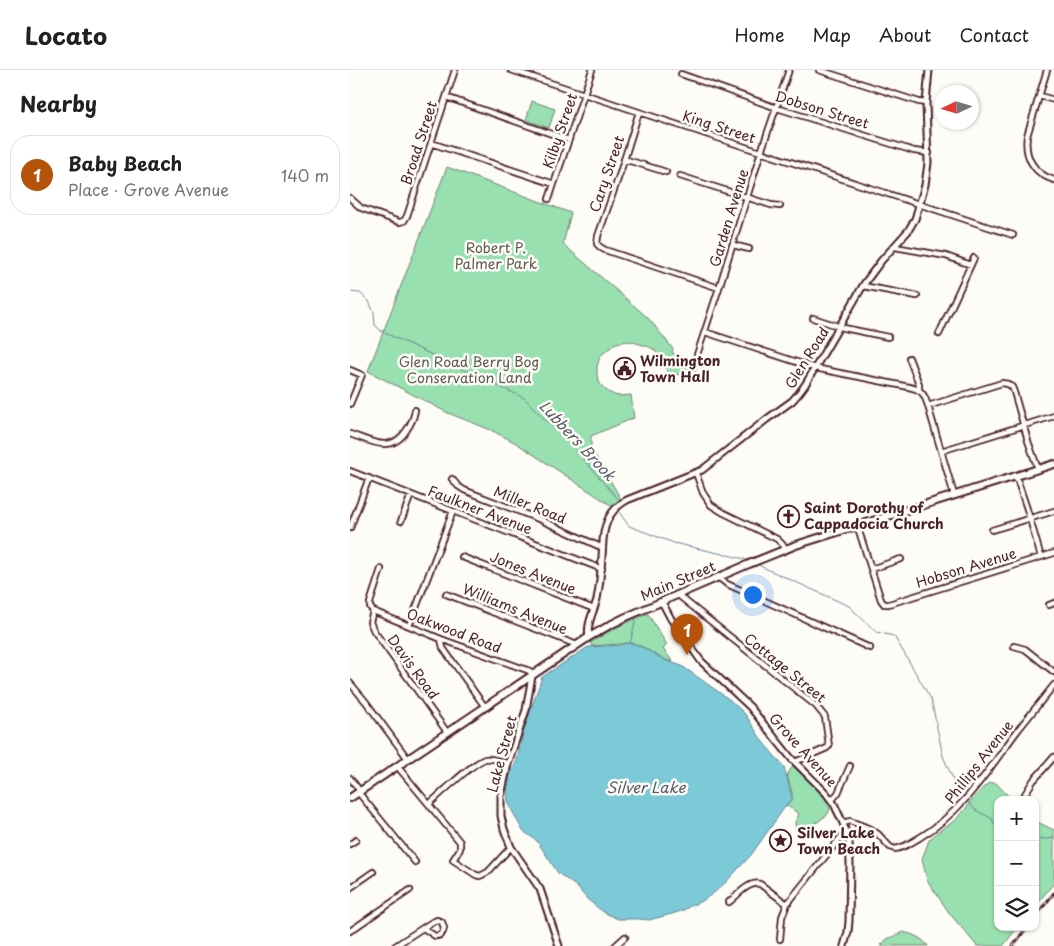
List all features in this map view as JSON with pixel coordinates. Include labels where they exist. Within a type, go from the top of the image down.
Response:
[{"type":"main road","name":"Main Street","points":[[350,798],[589,637],[618,621],[786,548],[1054,464]]},
{"type":"street","name":"Broad Street","points":[[350,198],[361,208],[403,222],[406,218],[455,70]]},
{"type":"street","name":"King Street","points":[[511,70],[1013,235]]},
{"type":"street","name":"Kilby Street","points":[[549,199],[592,70]]},
{"type":"street","name":"Garden Avenue","points":[[691,373],[789,70]]},
{"type":"street","points":[[819,70],[926,103]]},
{"type":"street","name":"Glen Road","points":[[589,637],[589,626],[598,594],[602,569],[604,534],[606,524],[612,512],[618,505],[628,500],[654,488],[696,473],[709,465],[792,401],[815,368],[876,266],[911,228],[920,204],[927,175],[929,154],[926,103],[929,70]]},
{"type":"street","points":[[1048,70],[1027,136],[1027,151],[1036,170],[1043,176],[1054,180]]},
{"type":"street","name":"Dobson Street","points":[[681,74],[777,108],[929,154]]},
{"type":"street","points":[[1040,96],[1054,100]]},
{"type":"street","points":[[446,97],[569,140]]},
{"type":"street","name":"Cary Street","points":[[639,112],[597,244],[605,250],[719,288]]},
{"type":"street","points":[[431,143],[554,184]]},
{"type":"street","points":[[624,159],[666,172]]},
{"type":"street","points":[[680,176],[780,206]]},
{"type":"street","points":[[733,245],[749,250]]},
{"type":"street","points":[[895,247],[946,256],[971,265]]},
{"type":"street","points":[[938,334],[974,258]]},
{"type":"street","points":[[863,286],[917,296]]},
{"type":"street","points":[[813,318],[888,337]]},
{"type":"street","points":[[705,332],[815,368],[920,390]]},
{"type":"street","points":[[909,358],[920,390],[928,406],[954,495]]},
{"type":"street","points":[[350,370],[362,375],[350,404]]},
{"type":"street","points":[[928,406],[1002,384],[1008,384],[1014,392],[1038,469]]},
{"type":"street","points":[[350,434],[377,443],[392,444],[405,433],[414,417],[415,410]]},
{"type":"street","points":[[941,451],[1054,416]]},
{"type":"street","name":"Faulkner Avenue","points":[[350,471],[602,569]]},
{"type":"street","points":[[696,473],[703,493],[711,505],[777,540],[786,548]]},
{"type":"street","points":[[1016,476],[1041,557]]},
{"type":"street","points":[[350,528],[369,478]]},
{"type":"street","name":"Miller Road","points":[[452,479],[464,490],[535,518],[603,548]]},
{"type":"street","points":[[401,521],[411,495]]},
{"type":"street","points":[[409,626],[453,511]]},
{"type":"street","points":[[992,530],[1054,511]]},
{"type":"street","points":[[857,525],[871,569],[901,559]]},
{"type":"street","name":"Hobson Avenue","points":[[871,569],[881,600],[884,604],[889,604],[1054,553]]},
{"type":"street","name":"Jones Avenue","points":[[462,557],[594,609]]},
{"type":"street","points":[[373,611],[370,605],[381,569]]},
{"type":"street","points":[[718,577],[726,584],[870,648]]},
{"type":"street","name":"Williams Avenue","points":[[446,594],[577,646]]},
{"type":"street","name":"Cottage Street","points":[[678,595],[816,706],[823,714],[829,746],[795,762]]},
{"type":"street","name":"Grove Avenue","points":[[662,602],[671,618],[709,670],[726,683],[750,707],[795,762],[832,800],[843,823],[850,854],[848,932],[844,946]]},
{"type":"street","name":"Oakwood Road","points":[[373,611],[530,671],[532,676]]},
{"type":"street","name":"Davis Road","points":[[373,611],[370,622],[374,631],[447,732]]},
{"type":"street","points":[[440,638],[443,648],[485,707]]},
{"type":"street","points":[[1014,646],[1025,649],[1054,672]]},
{"type":"street","name":"Lake Street","points":[[532,676],[526,710],[508,764],[501,796],[501,809],[504,829],[511,847],[540,889],[559,946]]},
{"type":"street","points":[[350,683],[408,759]]},
{"type":"street","name":"Phillips Avenue","points":[[843,823],[850,822],[868,828],[878,834],[893,849],[913,842],[950,817],[965,801],[1054,685]]},
{"type":"street","points":[[1025,794],[1054,758]]},
{"type":"street","points":[[429,804],[483,760],[489,759],[508,764]]},
{"type":"street","points":[[397,766],[460,842],[460,848],[453,860],[476,876],[480,876],[488,872],[511,847]]},
{"type":"street","points":[[832,800],[838,793],[850,766]]},
{"type":"street","points":[[350,778],[415,862]]},
{"type":"street","points":[[780,938],[782,917],[787,904],[846,833]]},
{"type":"street","points":[[350,844],[356,840]]},
{"type":"street","points":[[350,888],[372,872]]},
{"type":"street","points":[[729,902],[750,884],[757,883],[787,904]]},
{"type":"street","points":[[350,932],[410,890]]},
{"type":"street","points":[[395,946],[432,922],[437,920],[442,922],[444,928],[441,935],[435,936],[423,928]]},
{"type":"street","points":[[615,946],[625,937]]},
{"type":"green space","points":[[532,101],[555,109],[549,128],[526,120]]},
{"type":"green space","name":"Robert P. Palmer Park","points":[[447,167],[571,213],[563,244],[647,317],[673,349],[672,353],[691,360],[686,375],[668,374],[655,350],[629,341],[616,343],[600,356],[597,375],[600,384],[614,395],[631,395],[634,418],[591,436],[591,448],[621,499],[612,506],[516,443],[491,430],[448,413],[368,371]]},
{"type":"green space","points":[[648,614],[667,645],[663,649],[673,662],[633,643],[592,646],[590,643],[618,627]]},
{"type":"green space","points":[[793,766],[825,798],[830,810],[827,815],[809,828],[804,837],[796,831],[795,822],[799,814],[786,805],[792,800],[787,775]]},
{"type":"green space","points":[[996,783],[1008,796],[994,796],[994,931],[1015,931],[1003,946],[977,946],[950,914],[927,880],[922,859],[929,840],[956,820],[986,785]]},
{"type":"green space","points":[[1039,823],[1054,830],[1054,883],[1039,901]]},
{"type":"green space","points":[[903,932],[917,937],[928,946],[880,946],[887,939]]},
{"type":"water","name":"Silver Lake","points":[[626,643],[636,644],[667,661],[682,666],[730,700],[745,714],[763,742],[784,767],[792,797],[792,800],[787,804],[751,855],[715,892],[684,910],[649,920],[618,919],[605,913],[587,899],[577,887],[558,873],[537,841],[523,831],[510,807],[507,793],[510,775],[517,760],[524,730],[542,677],[588,647]]},
{"type":"waterway","name":"Lubbers Brook","points":[[350,292],[360,293],[369,301],[374,313],[375,325],[381,331],[524,398],[579,454],[618,499]]},
{"type":"waterway","name":"Lubbers Brook","points":[[619,509],[629,526],[674,543],[745,559]]},
{"type":"waterway","name":"Lubbers Brook","points":[[760,566],[849,606],[876,632],[894,636],[931,699],[943,756],[958,791],[964,797]]},
{"type":"waterway","points":[[630,643],[636,619]]},
{"type":"waterway","name":"Lubbers Brook","points":[[968,802],[975,810],[991,818],[994,823]]},
{"type":"waterway","name":"Lubbers Brook","points":[[1039,838],[1054,838]]},
{"type":"railway","points":[[1039,912],[1054,893]]},
{"type":"railway","points":[[1013,946],[1024,931]]},
{"type":"place","name":"Wilmington Town Hall","points":[[624,369]]},
{"type":"place","name":"Saint Dorothy of Cappadocia Church","points":[[788,516]]},
{"type":"place","name":"Baby Beach","points":[[687,655]]},
{"type":"place","name":"Silver Lake Town Beach","points":[[781,841]]},
{"type":"park label","name":"Glen Road Berry Bog Conservation Land","points":[[469,370]]}]
